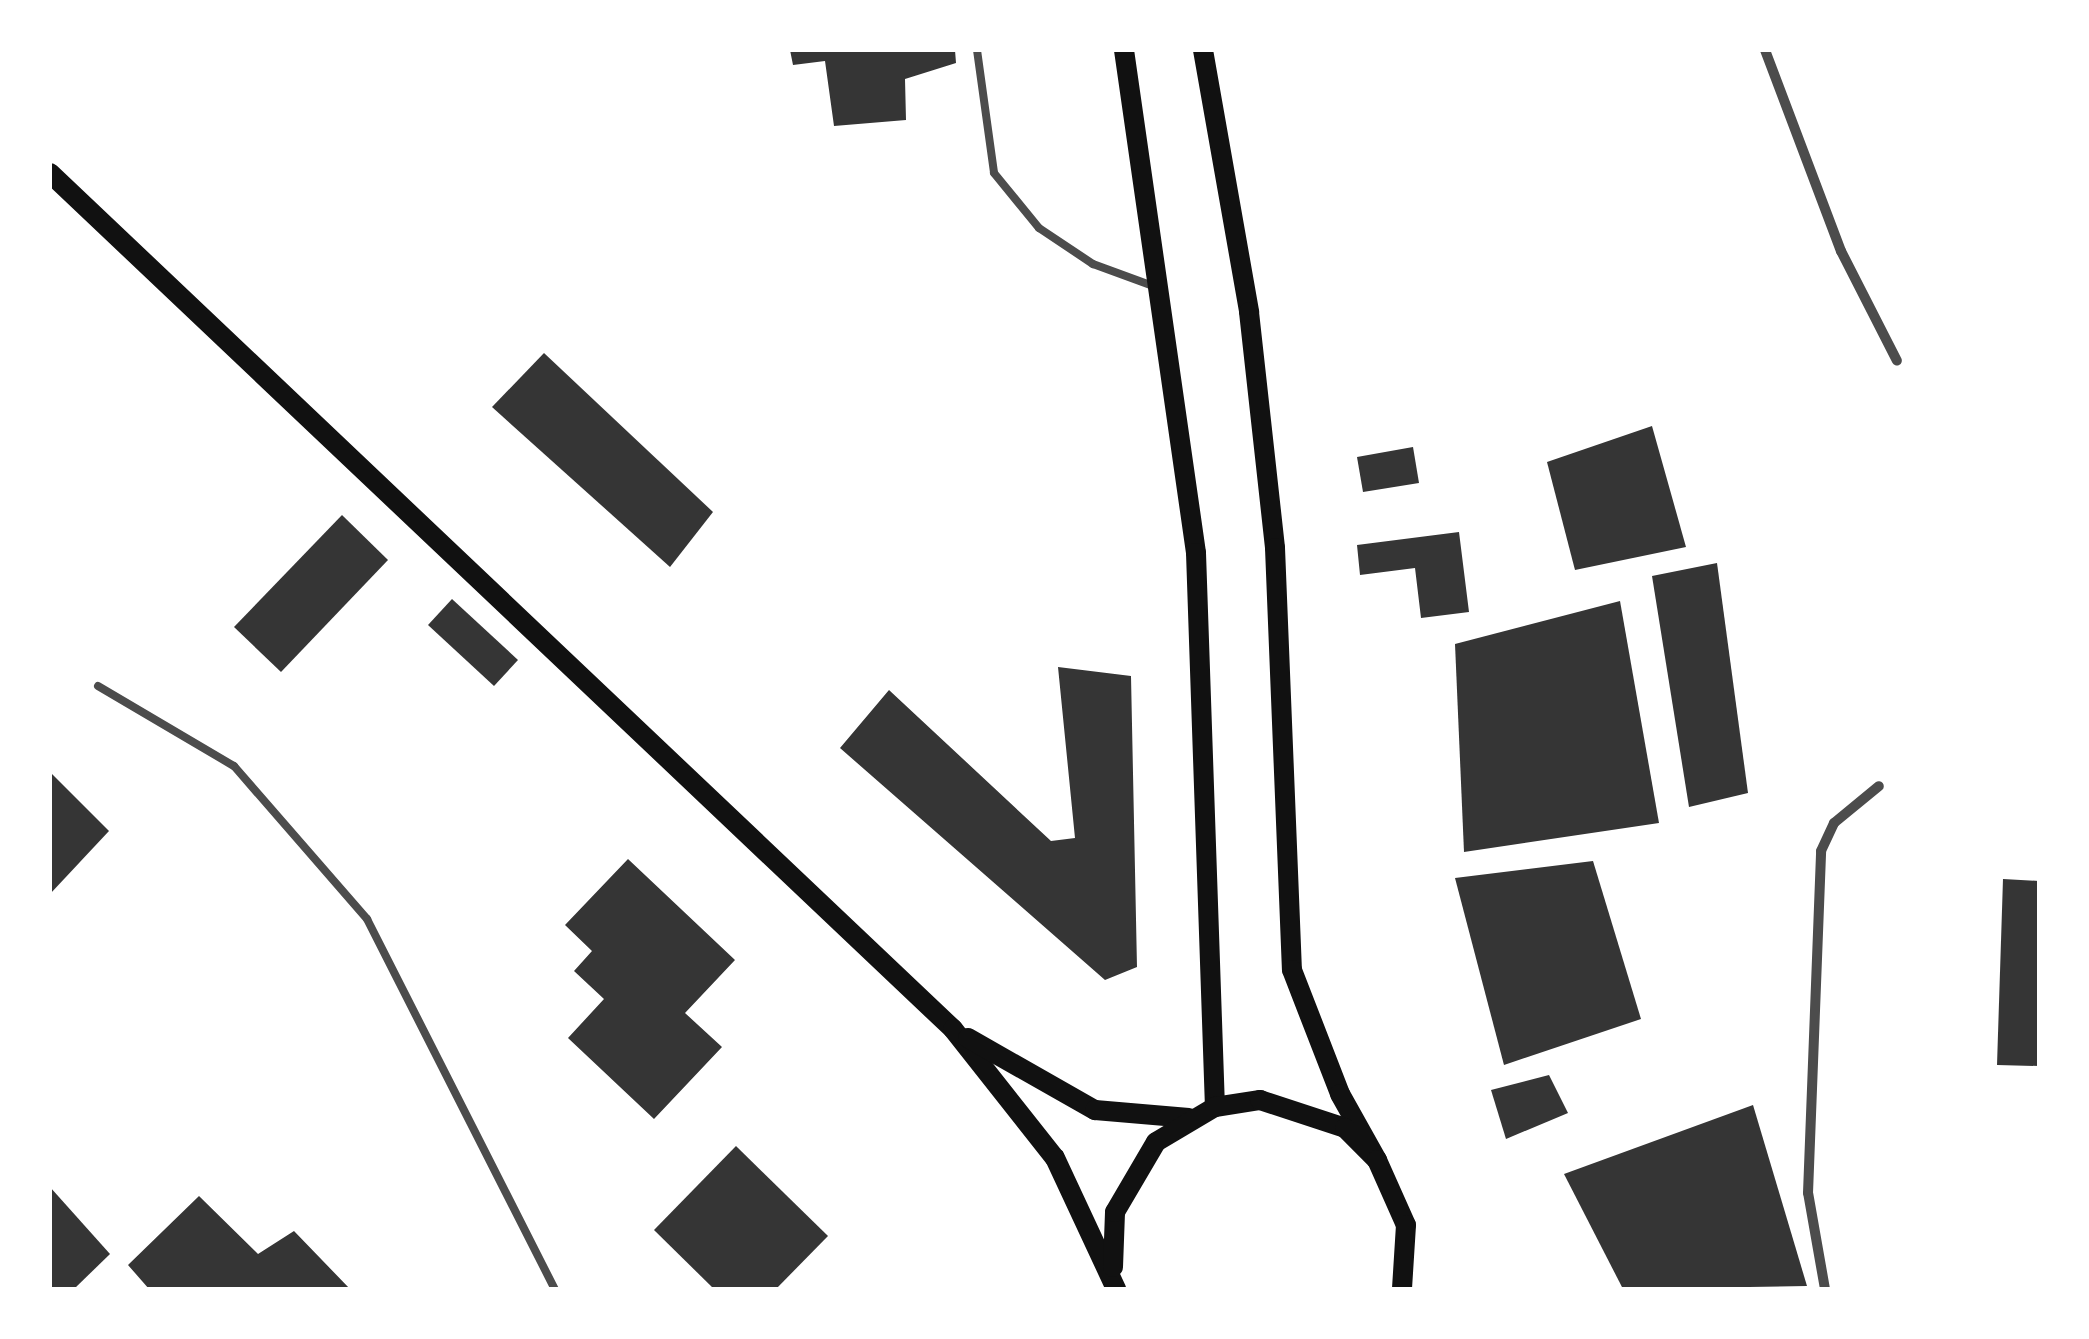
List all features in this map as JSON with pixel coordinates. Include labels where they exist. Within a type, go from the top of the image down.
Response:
[{"type":"main road","points":[[1124,50],[1162,290],[1196,553],[1215,1107]]},
{"type":"main road","points":[[1202,50],[1249,312],[1274,548],[1292,970],[1340,1094],[1378,1160],[1406,1225],[1402,1289]]},
{"type":"main road","points":[[50,174],[953,1029],[1055,1158],[1116,1289]]},
{"type":"main road","points":[[953,1029],[1095,1110],[1189,1118]]},
{"type":"main road","points":[[1116,1289],[1115,1212],[1130,1174],[1189,1118],[1215,1107],[1304,1108],[1345,1128],[1378,1160]]},
{"type":"street","points":[[1765,50],[1841,251],[1898,362]]},
{"type":"street","points":[[1825,1289],[1808,1193],[1821,852],[1834,823],[1879,786]]},
{"type":"lane","points":[[977,50],[994,174],[1039,228],[1093,264],[1162,290]]},
{"type":"lane","points":[[98,686],[234,766],[367,919],[556,1289]]},
{"type":"building","points":[[790,50],[955,50],[956,63],[905,79],[906,120],[834,126],[825,61],[793,65]]},
{"type":"building","points":[[544,353],[713,512],[670,567],[492,407]]},
{"type":"building","points":[[1652,426],[1686,547],[1575,570],[1547,462]]},
{"type":"building","points":[[1413,447],[1419,483],[1363,492],[1357,457]]},
{"type":"building","points":[[342,515],[388,560],[281,672],[234,627]]},
{"type":"building","points":[[1459,532],[1469,612],[1421,618],[1415,568],[1360,575],[1357,545]]},
{"type":"building","points":[[1717,563],[1748,793],[1689,807],[1652,576]]},
{"type":"building","points":[[452,599],[518,660],[494,686],[428,625]]},
{"type":"building","points":[[1620,601],[1659,823],[1464,852],[1455,644]]},
{"type":"building","points":[[1058,667],[1131,676],[1137,967],[1105,980],[840,748],[889,690],[1051,841],[1075,838]]},
{"type":"building","points":[[50,772],[109,831],[50,894]]},
{"type":"building","points":[[628,859],[735,960],[685,1013],[722,1047],[654,1119],[568,1038],[604,999],[574,971],[592,951],[565,925]]},
{"type":"building","points":[[1593,861],[1641,1019],[1504,1065],[1455,878]]},
{"type":"building","points":[[2003,879],[2039,881],[2039,1066],[1997,1065]]},
{"type":"building","points":[[1549,1075],[1568,1113],[1506,1139],[1491,1090]]},
{"type":"building","points":[[1753,1105],[1807,1286],[1623,1289],[1564,1174]]},
{"type":"building","points":[[736,1146],[828,1236],[776,1289],[714,1289],[654,1230]]},
{"type":"building","points":[[50,1187],[110,1254],[74,1289],[50,1289]]},
{"type":"building","points":[[199,1196],[258,1254],[294,1231],[350,1289],[149,1289],[128,1265]]}]
